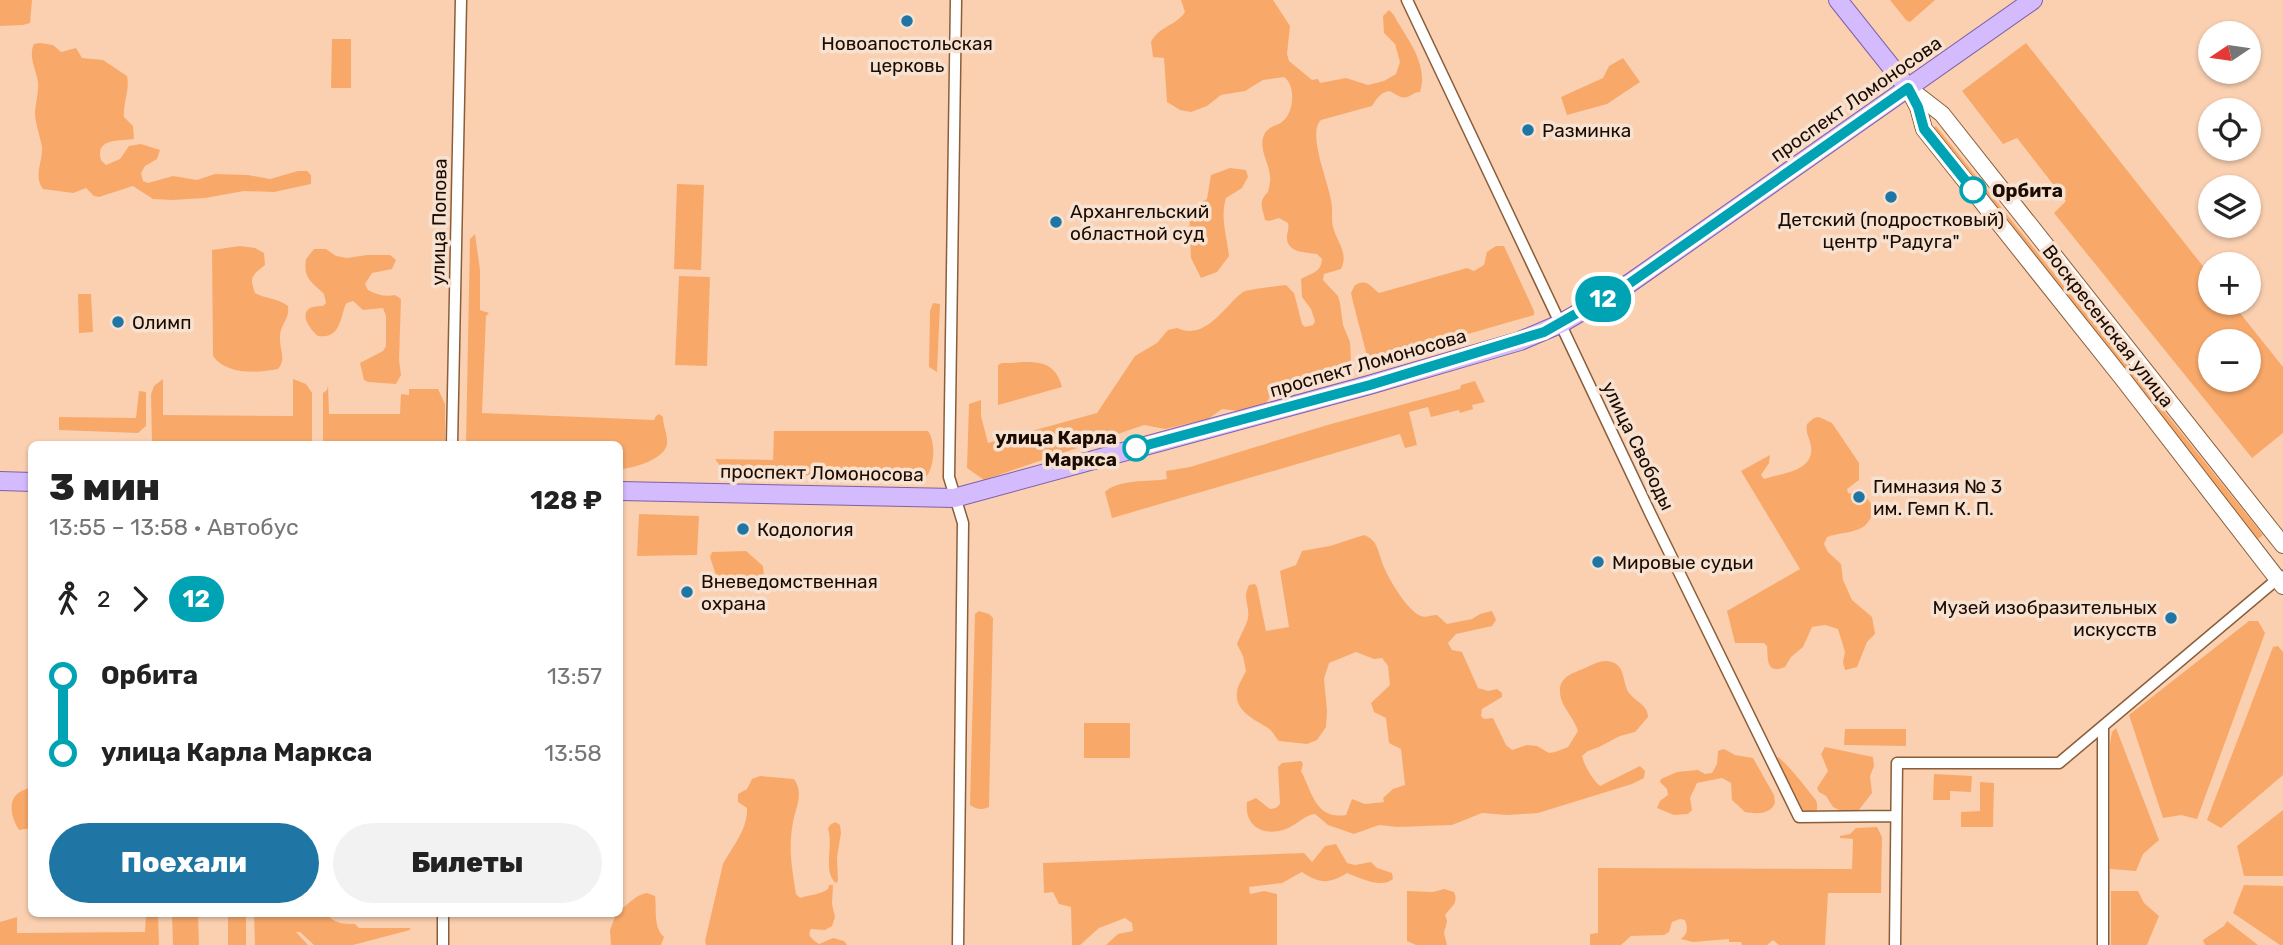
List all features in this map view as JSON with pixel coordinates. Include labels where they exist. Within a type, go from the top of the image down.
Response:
[{"type":"main road","name":"Воскресенская улица","points":[[1838,0],[1908,88],[1918,107],[1924,129],[2282,579]]},
{"type":"main road","name":"проспект Ломоносова","points":[[623,491],[954,498],[1520,341],[1560,324],[1630,283],[2033,0]]},
{"type":"main road","name":"Воскресенская улица","points":[[1908,88],[1942,114],[2283,545]]},
{"type":"main road","points":[[0,481],[28,482]]},
{"type":"street","name":"улица Попова","points":[[452,441],[461,0]]},
{"type":"street","points":[[956,0],[949,478],[963,523],[958,945]]},
{"type":"street","name":"улица Свободы","points":[[1407,0],[1560,324],[1799,817],[1896,816]]},
{"type":"street","points":[[1895,945],[1897,763],[2059,763],[2282,579]]},
{"type":"street","points":[[2102,945],[2104,726]]},
{"type":"street","points":[[443,917],[443,945]]},
{"type":"shaded area","points":[[0,0],[32,0],[30,23],[0,26]]},
{"type":"shaded area","points":[[1181,0],[1273,0],[1290,26],[1287,54],[1289,61],[1312,80],[1318,79],[1320,83],[1346,78],[1368,85],[1384,81],[1396,74],[1400,62],[1395,44],[1384,33],[1383,16],[1389,10],[1417,56],[1422,74],[1420,92],[1400,97],[1389,91],[1379,96],[1372,106],[1321,120],[1317,126],[1317,146],[1331,200],[1333,227],[1344,258],[1341,269],[1324,274],[1323,280],[1338,296],[1343,325],[1350,342],[1351,360],[1336,371],[1300,381],[1285,393],[1272,394],[1264,406],[1239,411],[1222,409],[1208,419],[1165,429],[1144,425],[984,480],[967,468],[969,404],[981,400],[981,416],[988,443],[1097,413],[1135,356],[1157,343],[1168,330],[1197,330],[1205,326],[1246,291],[1286,285],[1294,293],[1302,324],[1305,327],[1313,325],[1315,321],[1311,309],[1302,297],[1301,279],[1318,270],[1322,259],[1317,254],[1292,248],[1287,241],[1288,223],[1279,218],[1265,220],[1262,204],[1270,180],[1263,138],[1271,127],[1287,117],[1292,99],[1288,81],[1284,77],[1263,80],[1245,91],[1221,95],[1207,106],[1191,112],[1180,110],[1167,102],[1164,58],[1153,57],[1151,42],[1158,33],[1185,12]]},
{"type":"shaded area","points":[[1890,0],[1935,0],[1910,22]]},
{"type":"shaded area","points":[[332,39],[351,39],[351,88],[331,88]]},
{"type":"shaded area","points":[[2026,43],[2198,260],[2198,315],[2242,315],[2253,329],[2198,329],[2198,391],[2054,213],[2066,201],[2017,138],[2003,144],[1962,91]]},
{"type":"shaded area","points":[[34,44],[53,45],[61,52],[76,48],[82,58],[103,60],[127,76],[124,117],[133,126],[134,139],[112,141],[103,146],[100,155],[106,165],[120,159],[129,146],[141,144],[160,150],[157,159],[145,166],[141,173],[143,181],[148,183],[173,176],[197,180],[215,174],[270,179],[307,171],[311,175],[311,184],[274,192],[244,191],[205,198],[172,200],[153,199],[133,186],[99,197],[86,188],[73,193],[43,189],[39,179],[42,147],[35,115],[38,82],[32,53]]},
{"type":"shaded area","points":[[1623,58],[1640,82],[1607,104],[1567,115],[1561,97],[1603,78],[1609,66]]},
{"type":"shaded area","points":[[1936,126],[2263,535],[2258,539],[1932,129]]},
{"type":"shaded area","points":[[1230,168],[1246,170],[1248,177],[1242,188],[1226,198],[1224,205],[1229,256],[1217,272],[1201,278],[1191,258],[1189,211],[1207,199],[1211,175]]},
{"type":"shaded area","points":[[677,184],[704,185],[701,270],[674,269]]},
{"type":"shaded area","points":[[475,234],[480,270],[480,310],[489,313],[486,316],[482,413],[654,420],[659,414],[663,417],[667,440],[665,449],[660,454],[640,465],[623,468],[623,441],[466,441],[470,239]]},
{"type":"shaded area","points":[[240,246],[255,248],[264,253],[265,265],[252,280],[255,293],[288,306],[288,315],[280,333],[282,358],[278,369],[252,372],[234,370],[213,356],[212,250]]},
{"type":"shaded area","points":[[1496,246],[1504,246],[1534,315],[1371,362],[1367,356],[1352,298],[1355,285],[1366,283],[1379,293],[1467,268],[1474,271],[1484,265],[1487,252]]},
{"type":"shaded area","points":[[314,249],[326,249],[336,256],[347,258],[390,255],[396,260],[392,269],[372,273],[365,284],[368,290],[375,293],[395,295],[401,299],[401,375],[396,384],[364,380],[360,363],[383,351],[386,346],[386,316],[383,308],[363,310],[353,301],[347,303],[338,328],[330,335],[318,336],[309,326],[306,312],[326,303],[324,294],[309,280],[306,271],[306,259]]},
{"type":"shaded area","points":[[679,276],[710,277],[707,366],[675,365]]},
{"type":"shaded area","points":[[78,294],[91,294],[93,332],[79,333]]},
{"type":"shaded area","points":[[933,303],[940,304],[937,372],[929,367],[930,311]]},
{"type":"shaded area","points":[[2261,339],[2283,367],[2283,433],[2252,458],[2199,392],[2261,392]]},
{"type":"shaded area","points":[[1030,362],[1046,365],[1053,370],[1062,387],[998,405],[998,365]]},
{"type":"shaded area","points":[[163,379],[163,415],[293,416],[293,379],[306,384],[312,393],[312,441],[152,441],[151,394],[154,386]]},
{"type":"shaded area","points":[[1475,381],[1485,402],[1472,405],[1473,409],[1431,417],[1428,407],[1409,412],[1417,445],[1405,448],[1400,434],[1112,518],[1105,492],[1118,485],[1167,479],[1166,471],[1190,467],[1331,424],[1460,389],[1461,385]]},
{"type":"shaded area","points":[[328,385],[329,414],[400,414],[401,394],[409,395],[409,389],[438,389],[445,404],[445,441],[323,441],[323,393]]},
{"type":"shaded area","points":[[139,391],[146,392],[146,426],[138,433],[59,430],[59,417],[136,418]]},
{"type":"shaded area","points":[[1819,417],[1832,423],[1859,463],[1859,480],[1847,489],[1848,493],[1865,496],[1873,506],[1872,515],[1863,527],[1827,537],[1824,544],[1828,552],[1841,564],[1843,580],[1852,600],[1872,617],[1875,634],[1867,642],[1857,667],[1845,670],[1845,652],[1838,629],[1825,625],[1812,627],[1803,647],[1791,657],[1785,667],[1774,669],[1769,664],[1767,646],[1764,643],[1735,643],[1727,611],[1800,569],[1741,471],[1770,455],[1769,463],[1761,475],[1764,479],[1802,467],[1811,455],[1807,424]]},
{"type":"shaded area","points":[[774,431],[928,431],[933,448],[931,468],[925,478],[733,474],[721,467],[715,459],[773,460]]},
{"type":"shaded area","points":[[639,514],[699,516],[697,555],[637,556]]},
{"type":"shaded area","points":[[1364,535],[1374,543],[1392,583],[1415,613],[1423,617],[1437,615],[1447,624],[1472,619],[1492,611],[1496,620],[1492,626],[1456,634],[1448,643],[1452,650],[1462,652],[1478,688],[1488,691],[1497,689],[1502,693],[1502,697],[1482,709],[1481,716],[1484,719],[1493,718],[1506,745],[1512,750],[1527,745],[1537,746],[1549,753],[1568,747],[1578,731],[1561,697],[1562,682],[1572,674],[1596,663],[1608,661],[1616,664],[1621,670],[1629,693],[1644,707],[1648,717],[1635,732],[1620,736],[1582,756],[1589,773],[1600,786],[1640,766],[1645,771],[1644,778],[1538,813],[1482,813],[1452,825],[1379,825],[1354,834],[1328,825],[1315,814],[1278,831],[1263,831],[1252,824],[1247,802],[1256,798],[1270,809],[1280,804],[1278,767],[1282,763],[1301,761],[1301,771],[1316,802],[1327,813],[1336,815],[1346,815],[1352,799],[1365,804],[1384,802],[1383,798],[1393,789],[1405,785],[1401,749],[1389,743],[1386,718],[1374,712],[1371,703],[1390,685],[1388,666],[1382,658],[1374,659],[1356,652],[1329,663],[1324,679],[1326,727],[1317,740],[1307,744],[1279,741],[1270,729],[1242,710],[1237,699],[1238,686],[1246,671],[1237,644],[1248,618],[1246,594],[1249,585],[1255,584],[1257,587],[1266,631],[1289,627],[1280,571],[1296,565],[1302,551],[1330,546]]},
{"type":"shaded area","points":[[746,551],[763,566],[764,580],[753,588],[738,579],[726,585],[719,584],[710,557],[712,552]]},
{"type":"shaded area","points":[[979,611],[993,618],[989,807],[982,809],[970,805],[975,614]]},
{"type":"shaded area","points":[[2249,621],[2258,621],[2265,633],[2197,819],[2181,815],[2163,818],[2129,715]]},
{"type":"shaded area","points":[[2278,646],[2283,652],[2283,775],[2221,828],[2207,820],[2273,647]]},
{"type":"shaded area","points":[[1084,723],[1130,723],[1130,758],[1084,758]]},
{"type":"shaded area","points":[[2116,728],[2159,840],[2143,854],[2136,871],[2110,869],[2110,744],[2112,732]]},
{"type":"shaded area","points":[[1845,729],[1906,729],[1906,746],[1844,745]]},
{"type":"shaded area","points":[[1825,747],[1873,757],[1874,766],[1870,776],[1872,793],[1858,811],[1843,812],[1833,807],[1826,796],[1819,792],[1817,788],[1828,771],[1821,754]]},
{"type":"shaded area","points":[[1724,749],[1735,755],[1753,758],[1774,795],[1775,803],[1770,810],[1745,812],[1732,800],[1731,783],[1722,778],[1697,783],[1690,798],[1692,810],[1688,814],[1674,815],[1657,808],[1660,801],[1668,795],[1667,789],[1660,782],[1661,779],[1677,772],[1698,770],[1705,774],[1712,773],[1717,764],[1718,751]]},
{"type":"shaded area","points":[[1778,757],[1815,799],[1817,810],[1800,810],[1776,760]]},
{"type":"shaded area","points":[[1934,774],[1972,776],[1971,792],[1950,791],[1950,800],[1933,800]]},
{"type":"shaded area","points":[[760,776],[794,779],[797,784],[798,800],[791,850],[796,894],[800,898],[817,894],[833,885],[832,904],[835,917],[832,926],[825,930],[811,929],[809,934],[819,944],[833,938],[844,941],[847,945],[706,945],[723,864],[747,816],[747,808],[738,802],[738,794],[747,789],[752,779]]},
{"type":"shaded area","points":[[1980,782],[1994,783],[1993,827],[1961,827],[1961,812],[1980,811]]},
{"type":"shaded area","points":[[28,789],[28,828],[19,830],[13,816],[12,804],[17,794]]},
{"type":"shaded area","points":[[2283,810],[2283,876],[2244,876],[2237,846]]},
{"type":"shaded area","points":[[835,822],[840,825],[841,833],[836,883],[829,866],[828,829]]},
{"type":"shaded area","points":[[1877,827],[1882,837],[1881,893],[1828,893],[1825,945],[1779,945],[1773,940],[1767,945],[1742,945],[1741,942],[1729,942],[1729,939],[1693,942],[1681,939],[1687,928],[1685,920],[1680,919],[1672,922],[1669,932],[1664,935],[1631,936],[1621,945],[1590,945],[1590,934],[1598,933],[1598,868],[1852,869],[1853,839],[1840,836],[1850,834],[1856,828]]},
{"type":"shaded area","points":[[1336,844],[1347,863],[1355,865],[1371,862],[1377,868],[1392,873],[1393,879],[1377,883],[1347,873],[1324,881],[1302,872],[1282,883],[1249,887],[1250,894],[1264,891],[1277,894],[1277,945],[1106,945],[1118,934],[1133,931],[1132,923],[1125,918],[1099,928],[1080,945],[1072,945],[1071,907],[1059,904],[1053,892],[1044,893],[1043,863],[1304,853],[1312,862],[1325,846]]},
{"type":"shaded area","points":[[2244,885],[2283,886],[2283,945],[2233,913]]},
{"type":"shaded area","points":[[1444,889],[1454,892],[1456,899],[1445,915],[1447,921],[1444,933],[1447,945],[1416,945],[1407,941],[1407,891],[1433,892]]},
{"type":"shaded area","points":[[2111,891],[2138,891],[2144,903],[2159,916],[2147,945],[2111,945]]},
{"type":"shaded area","points":[[643,894],[655,896],[657,923],[664,937],[661,945],[611,945],[610,930],[615,917],[623,917],[623,908]]},
{"type":"shaded area","points":[[17,917],[17,933],[145,932],[146,917],[158,917],[159,945],[0,945],[0,922]]},
{"type":"shaded area","points":[[172,917],[198,917],[199,945],[173,945]]},
{"type":"shaded area","points":[[228,917],[246,917],[246,945],[228,945]]},
{"type":"shaded area","points":[[254,917],[330,917],[336,922],[355,924],[359,928],[410,928],[353,945],[314,945],[300,932],[296,932],[308,945],[255,945]]},
{"type":"shaded area","points":[[2227,921],[2258,945],[2205,945],[2203,940]]},
{"type":"bus line","name":"12","points":[[1136,448],[1370,385],[1544,332],[1630,283],[1908,88],[1918,107],[1924,129],[1973,190]]},
{"type":"place","name":"Новоапостольская церковь","points":[[907,21]]},
{"type":"place","name":"Разминка","points":[[1528,130]]},
{"type":"place","name":"Орбита","points":[[1973,190]]},
{"type":"place","name":"Детский (подростковый) центр \"Радуга\"","points":[[1891,197]]},
{"type":"place","name":"Архангельский областной суд","points":[[1056,222]]},
{"type":"place","name":"Олимп","points":[[118,322]]},
{"type":"place","name":"улица Карла Маркса","points":[[1136,448]]},
{"type":"place","name":"Гимназия № 3 им. Гемп К. П.","points":[[1859,497]]},
{"type":"place","name":"Кодология","points":[[743,529]]},
{"type":"place","name":"Мировые судьи","points":[[1598,562]]},
{"type":"place","name":"Вневедомственная охрана","points":[[687,592]]},
{"type":"place","name":"Музей изобразительных искусств","points":[[2171,618]]}]
